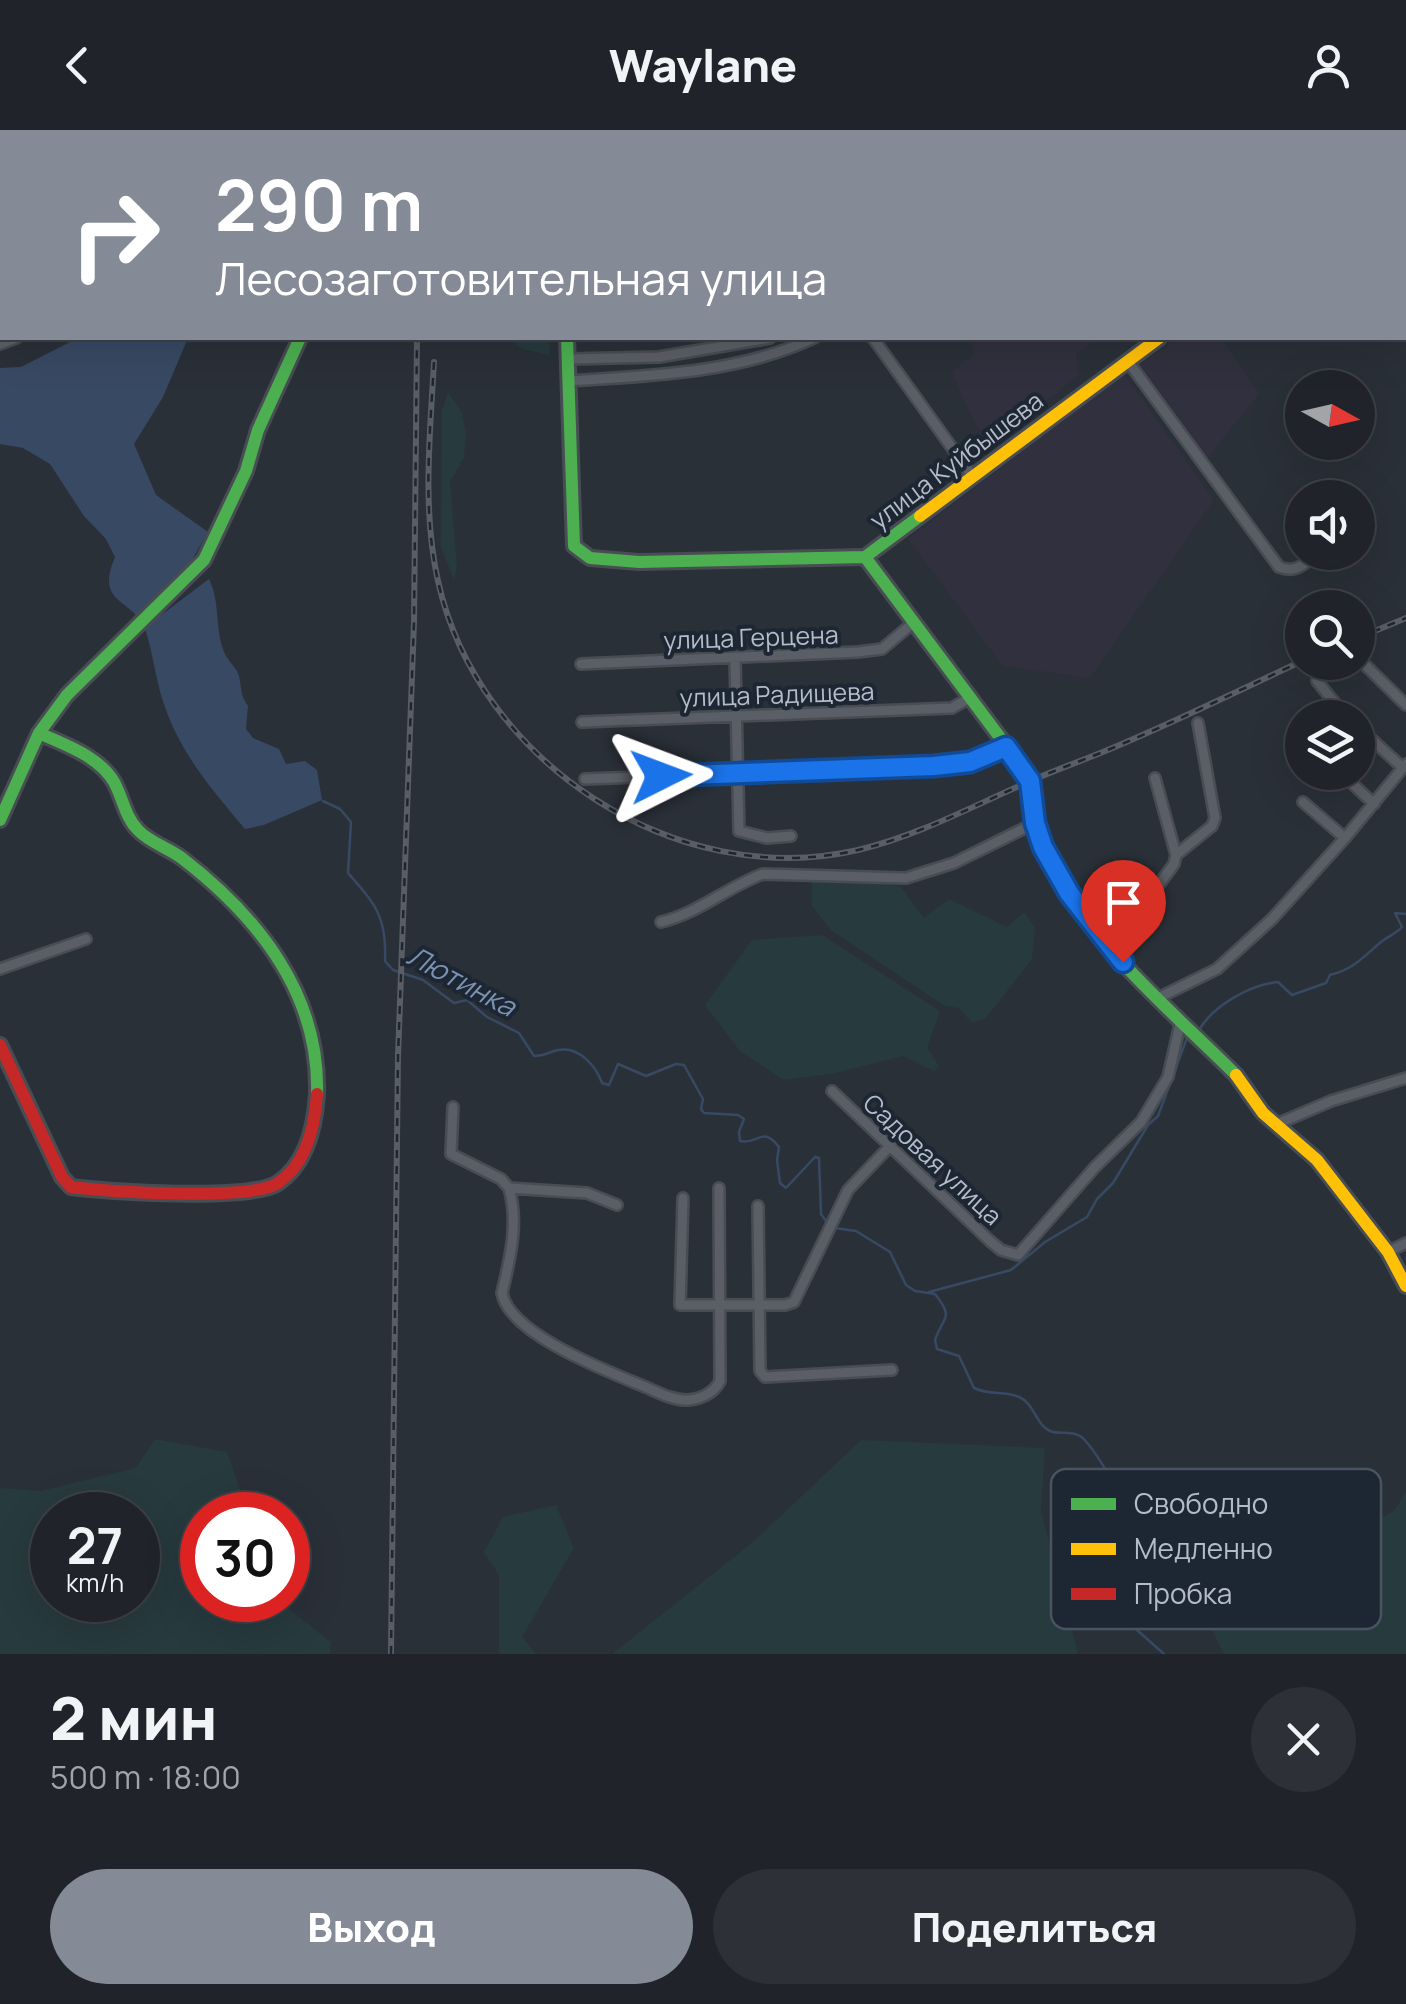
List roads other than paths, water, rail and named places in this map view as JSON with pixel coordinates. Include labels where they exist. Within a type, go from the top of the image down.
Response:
[{"type":"street","points":[[0,820],[39,733],[67,695],[204,560],[246,472],[258,430],[299,340]]},
{"type":"street","points":[[567,340],[568,381],[660,376],[728,364],[809,340]]},
{"type":"street","points":[[568,360],[659,356],[758,340]]},
{"type":"street","points":[[874,340],[973,476]]},
{"type":"street","name":"улица Куйбышева","points":[[568,381],[574,546],[581,553],[590,558],[638,562],[865,556],[1156,340]]},
{"type":"street","points":[[1127,360],[1279,567],[1285,569]]},
{"type":"street","points":[[865,556],[1030,781],[1035,823],[1043,847],[1069,893],[1107,946],[1242,1081],[1263,1112],[1317,1160],[1388,1252],[1406,1286]]},
{"type":"street","name":"улица Герцена","points":[[581,664],[734,659],[882,648],[914,623]]},
{"type":"street","points":[[734,659],[740,831],[767,838],[791,836]]},
{"type":"street","points":[[1375,675],[1406,705]]},
{"type":"street","points":[[1317,681],[1332,700]]},
{"type":"street","name":"улица Радищева","points":[[582,722],[952,708],[972,697]]},
{"type":"street","points":[[1176,854],[1212,826],[1214,818],[1198,723]]},
{"type":"street","points":[[0,1045],[62,1177],[71,1187],[272,1188],[287,1176],[310,1139],[318,1073],[311,1032],[304,1003],[274,956],[216,886],[177,854],[137,829],[110,774],[39,733]]},
{"type":"street","points":[[1160,997],[1218,969],[1296,896],[1346,838],[1404,765],[1375,741]]},
{"type":"street","points":[[585,779],[934,766],[970,762],[1006,747]]},
{"type":"street","points":[[1107,946],[1118,939],[1174,864],[1176,854],[1155,778]]},
{"type":"street","points":[[1359,790],[1374,804]]},
{"type":"street","points":[[1304,802],[1346,838]]},
{"type":"street","points":[[661,922],[689,915],[762,874],[906,878],[954,863],[1035,823]]},
{"type":"street","points":[[0,969],[86,939]]},
{"type":"street","name":"Садовая улица","points":[[832,1091],[1002,1250],[1018,1255],[1140,1122],[1168,1076],[1181,1020]]},
{"type":"street","points":[[1277,1124],[1331,1101],[1406,1078]]},
{"type":"street","points":[[453,1107],[451,1154],[501,1179],[510,1188],[512,1254],[502,1299],[556,1347],[674,1398],[706,1396],[720,1381],[719,1188]]},
{"type":"street","points":[[683,1198],[680,1304],[759,1306],[794,1302],[848,1190],[891,1145]]},
{"type":"street","points":[[510,1188],[587,1193],[616,1205]]},
{"type":"street","points":[[758,1206],[760,1372],[765,1377],[892,1370]]},
{"type":"street","points":[[1388,1252],[1406,1243]]},
{"type":"water","points":[[74,340],[187,340],[163,397],[134,444],[156,495],[208,532],[189,565],[151,601],[160,616],[209,579],[223,649],[238,672],[248,706],[246,729],[253,738],[279,749],[286,764],[305,761],[317,770],[322,800],[245,829],[199,771],[180,741],[162,698],[146,632],[140,620],[112,593],[110,573],[115,557],[106,539],[84,516],[50,464],[23,448],[0,444],[0,368],[21,367]]},
{"type":"waterway","name":"Лютинка","points":[[323,801],[340,809],[351,822],[348,873],[378,913],[384,933],[385,961],[393,970],[423,980],[454,1003],[467,1000],[487,1017],[519,1033],[534,1056],[558,1050],[580,1054],[596,1070],[602,1083],[609,1085],[618,1064],[646,1076],[676,1064],[684,1065],[703,1099],[704,1113],[738,1115],[744,1119],[740,1141],[764,1136],[779,1147],[780,1183],[786,1188],[815,1157],[819,1158],[821,1214],[828,1224]]},
{"type":"waterway","points":[[1199,1030],[1223,1005],[1255,987],[1278,982],[1292,995],[1326,983],[1330,975],[1352,966],[1402,927],[1395,913],[1406,914]]},
{"type":"waterway","points":[[929,1292],[1011,1270],[1045,1242],[1087,1217],[1148,1125],[1158,1116],[1187,1038]]},
{"type":"waterway","name":"Лютинка","points":[[834,1228],[856,1231],[890,1252],[906,1285],[915,1291],[935,1294],[946,1313],[935,1340],[937,1349],[959,1356],[974,1388],[1019,1397],[1045,1428],[1080,1436],[1105,1469]]},
{"type":"waterway","name":"Лютинка","points":[[1136,1629],[1164,1654]]},
{"type":"railway","points":[[391,1654],[398,1056],[414,622],[417,340]]},
{"type":"railway","points":[[434,362],[428,472],[430,527],[438,581],[460,646],[495,705],[540,757],[595,799],[656,831],[721,851],[789,858],[858,850],[944,820],[1285,669]]},
{"type":"railway","points":[[1375,631],[1406,618]]}]
